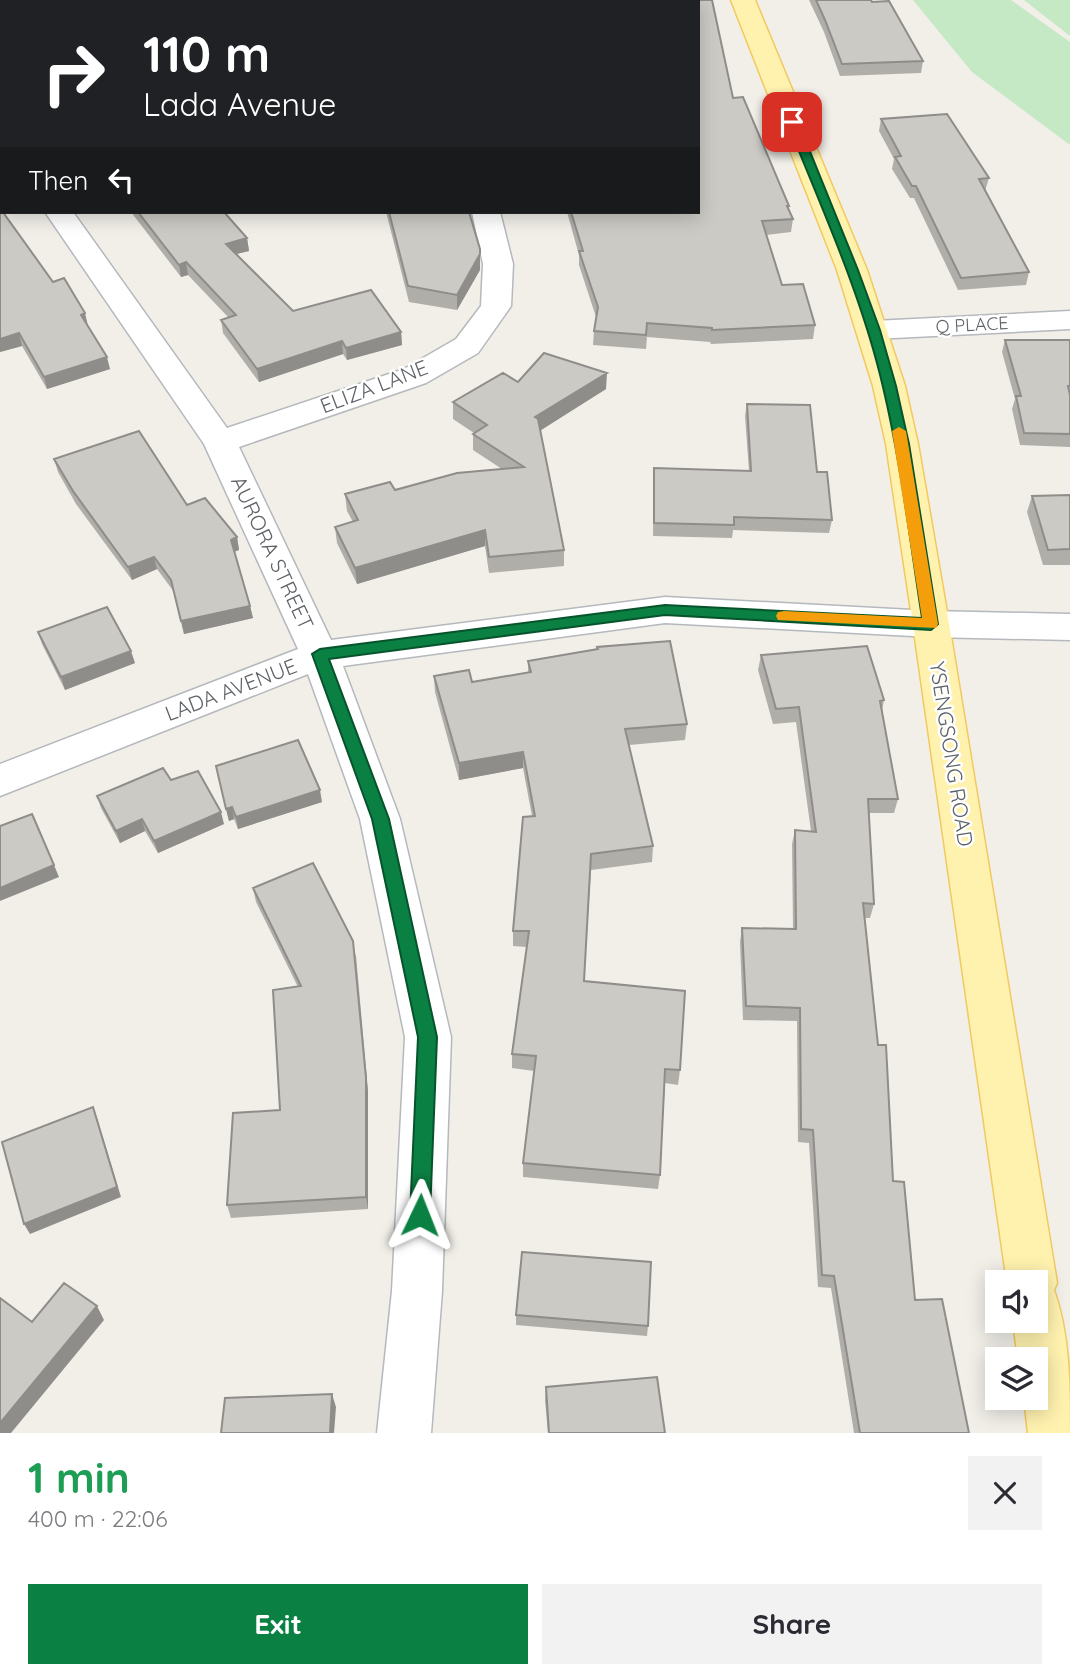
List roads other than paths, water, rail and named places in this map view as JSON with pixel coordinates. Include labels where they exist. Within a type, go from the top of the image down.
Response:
[{"type":"main road","name":"YSENGSONG ROAD","points":[[743,0],[874,330],[902,444],[1030,1270]]},
{"type":"main road","points":[[1040,1333],[1055,1433]]},
{"type":"street","name":"AURORA STREET","points":[[60,214],[220,442],[320,654],[380,819],[428,1037],[417,1291],[404,1433]]},
{"type":"street","name":"ELIZA LANE","points":[[220,442],[415,376],[467,345],[496,306],[498,264],[486,214]]},
{"type":"street","name":"Q PLACE","points":[[874,330],[1070,320]]},
{"type":"street","name":"LADA AVENUE","points":[[0,780],[320,654],[665,610],[931,624],[1070,626]]}]
